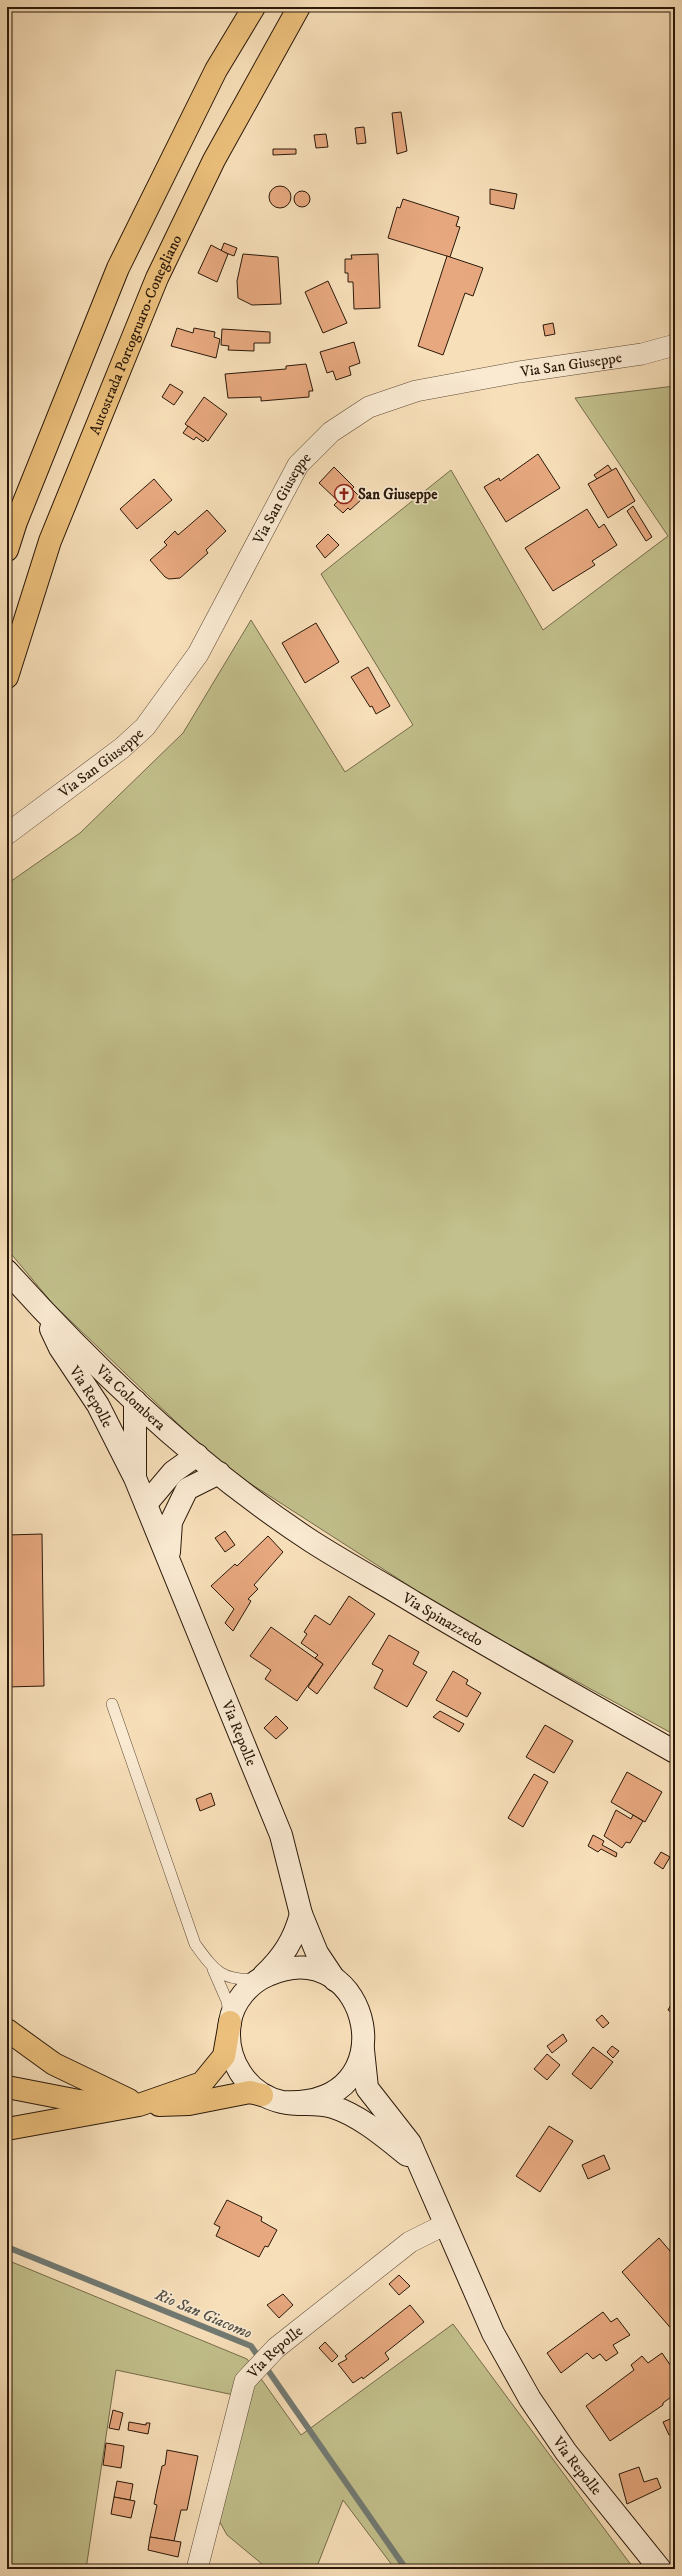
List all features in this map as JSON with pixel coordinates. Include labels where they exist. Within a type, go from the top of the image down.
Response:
[{"type":"highway","points":[[7,550],[16,522],[118,268],[216,70],[254,7]]},
{"type":"highway","name":"Autostrada Portogruaro-Conegliano","points":[[7,677],[50,540],[157,278],[214,160],[298,7]]},
{"type":"highway","points":[[7,2129],[139,2105],[202,2083],[224,2056],[230,2022]]},
{"type":"highway","points":[[7,2030],[54,2064],[139,2105]]},
{"type":"highway","points":[[7,2087],[79,2101],[139,2105],[189,2104],[250,2092],[272,2099]]},
{"type":"street","name":"Via San Giuseppe","points":[[7,834],[122,748],[153,717],[198,654],[269,515],[298,465],[331,432],[369,407],[416,391],[519,372],[642,354],[675,345]]},
{"type":"street","points":[[7,1271],[48,1316]]},
{"type":"street","name":"Via Colombera","points":[[48,1316],[136,1401],[219,1473]]},
{"type":"street","name":"Via Repolle","points":[[48,1316],[60,1348],[98,1406],[135,1478],[281,1835],[301,1914],[317,1953],[335,1980]]},
{"type":"street","name":"Via Repolle","points":[[135,1478],[136,1401]]},
{"type":"street","points":[[146,1504],[173,1472],[197,1455]]},
{"type":"street","name":"Via Repolle","points":[[168,1556],[171,1522],[187,1489],[219,1473]]},
{"type":"street","name":"Via Spinazzedo","points":[[219,1473],[311,1541],[529,1670],[675,1752]]},
{"type":"street","name":"Via Repolle","points":[[301,1914],[295,1936],[283,1955],[246,1990],[236,2005],[230,2022],[229,2043],[234,2064],[246,2082],[272,2099],[303,2104],[324,2098],[336,2090],[355,2070],[363,2050]]},
{"type":"street","name":"Via Repolle","points":[[260,1978],[278,1970],[298,1967],[317,1971],[335,1980],[350,1993],[360,2011],[364,2030],[363,2050],[367,2088],[410,2143],[444,2225],[493,2333],[530,2399],[566,2452],[660,2569]]},
{"type":"street","name":"Via Repolle","points":[[272,2099],[333,2107],[379,2132],[420,2166]]},
{"type":"street","name":"Via Repolle","points":[[197,2569],[245,2381],[276,2348],[410,2242],[444,2225]]},
{"type":"lane","points":[[112,1704],[195,1944],[213,1969],[227,2001],[230,2022]]},
{"type":"lane","points":[[213,1969],[236,1980],[260,1978]]},
{"type":"shaded area","points":[[675,386],[675,1735],[453,1614],[220,1464],[53,1304],[7,1249],[7,884],[80,833],[183,733],[251,620],[345,772],[413,725],[321,574],[451,470],[543,630],[668,536],[575,398]]},
{"type":"shaded area","points":[[7,2260],[247,2359],[301,2435],[453,2324],[634,2569],[395,2569],[343,2500],[316,2569],[268,2569],[227,2535],[217,2517],[248,2398],[116,2370],[86,2569],[7,2569]]},
{"type":"building","points":[[401,112],[407,151],[397,154],[392,113]]},
{"type":"building","points":[[364,127],[366,143],[357,144],[355,128]]},
{"type":"building","points":[[326,134],[328,147],[316,148],[314,135]]},
{"type":"building","points":[[273,149],[296,149],[296,154],[273,155]]},
{"type":"building","points":[[280,186],[288,189],[291,197],[288,205],[280,208],[272,205],[269,197],[272,189]]},
{"type":"building","points":[[490,189],[517,194],[514,209],[490,204]]},
{"type":"building","points":[[302,191],[308,193],[310,199],[308,205],[302,207],[296,205],[294,199],[296,193]]},
{"type":"building","points":[[403,199],[459,217],[456,226],[460,227],[450,257],[388,238],[397,207],[400,208]]},
{"type":"building","points":[[224,243],[237,248],[234,256],[221,251]]},
{"type":"building","points":[[211,245],[228,254],[217,282],[198,273]]},
{"type":"building","points":[[243,254],[278,257],[281,304],[252,305],[238,298],[237,281]]},
{"type":"building","points":[[378,254],[380,308],[354,309],[353,282],[348,282],[348,273],[345,273],[345,259],[352,259],[351,255]]},
{"type":"building","points":[[447,256],[483,268],[473,296],[465,293],[443,355],[418,346]]},
{"type":"building","points":[[328,281],[347,323],[323,333],[305,292]]},
{"type":"building","points":[[553,323],[555,334],[545,336],[543,325]]},
{"type":"building","points":[[177,328],[193,333],[194,328],[215,332],[214,337],[220,339],[216,358],[171,346]]},
{"type":"building","points":[[222,329],[270,332],[270,343],[254,343],[254,351],[228,350],[229,346],[221,345]]},
{"type":"building","points":[[354,342],[360,363],[349,367],[351,375],[336,380],[333,371],[327,373],[320,352]]},
{"type":"building","points":[[306,364],[313,391],[309,391],[309,397],[261,401],[261,397],[228,398],[225,374],[286,369],[286,366]]},
{"type":"building","points":[[170,384],[183,392],[174,405],[162,397]]},
{"type":"building","points":[[204,397],[227,414],[208,441],[185,424]]},
{"type":"building","points":[[188,426],[206,439],[203,442],[196,437],[194,440],[183,433]]},
{"type":"building","points":[[538,454],[560,488],[506,522],[484,487],[499,478],[500,481]]},
{"type":"building","points":[[608,465],[612,471],[597,479],[594,475]]},
{"type":"building","name":"San Giuseppe","points":[[334,467],[354,487],[352,489],[362,499],[350,510],[348,508],[343,513],[334,505],[338,501],[319,483]]},
{"type":"building","points":[[616,468],[635,501],[608,518],[588,484]]},
{"type":"building","points":[[154,479],[172,500],[137,529],[120,509]]},
{"type":"building","points":[[633,506],[652,537],[646,541],[627,511]]},
{"type":"building","points":[[587,509],[599,528],[604,524],[617,545],[592,561],[595,565],[553,591],[525,548]]},
{"type":"building","points":[[207,510],[226,531],[206,550],[208,553],[180,578],[169,579],[165,577],[150,560],[167,545],[164,542],[175,531],[178,535]]},
{"type":"building","points":[[328,534],[339,545],[325,558],[316,546]]},
{"type":"building","points":[[316,623],[339,662],[305,683],[282,643]]},
{"type":"building","points":[[368,667],[390,706],[376,714],[351,677]]},
{"type":"building","points":[[225,1531],[235,1545],[225,1552],[215,1538]]},
{"type":"building","points":[[42,1534],[44,1686],[7,1687],[7,1535]]},
{"type":"building","points":[[268,1536],[283,1552],[254,1585],[258,1589],[248,1599],[251,1601],[233,1631],[225,1623],[234,1609],[211,1586],[235,1564],[237,1566]]},
{"type":"building","points":[[349,1596],[375,1614],[317,1694],[308,1687],[323,1664],[315,1658],[318,1655],[301,1643],[307,1634],[304,1632],[315,1615],[330,1625]]},
{"type":"building","points":[[271,1627],[323,1664],[297,1701],[265,1679],[271,1670],[250,1656]]},
{"type":"building","points":[[389,1635],[419,1652],[413,1664],[427,1672],[407,1707],[374,1688],[383,1670],[372,1664]]},
{"type":"building","points":[[453,1671],[468,1680],[466,1684],[481,1693],[467,1717],[436,1700]]},
{"type":"building","points":[[440,1711],[464,1724],[459,1732],[433,1717]]},
{"type":"building","points":[[276,1716],[288,1728],[276,1739],[264,1728]]},
{"type":"building","points":[[545,1725],[573,1741],[554,1773],[526,1757]]},
{"type":"building","points":[[627,1772],[662,1792],[645,1822],[611,1802]]},
{"type":"building","points":[[534,1774],[548,1782],[523,1827],[508,1818]]},
{"type":"building","points":[[211,1793],[215,1805],[200,1811],[196,1799]]},
{"type":"building","points":[[616,1810],[631,1819],[633,1815],[643,1821],[630,1843],[626,1842],[622,1848],[604,1836]]},
{"type":"building","points":[[593,1835],[604,1841],[602,1845],[617,1853],[616,1857],[601,1849],[598,1852],[588,1846]]},
{"type":"building","points":[[661,1852],[670,1857],[663,1869],[654,1863]]},
{"type":"building","points":[[675,1998],[675,2015],[668,2010]]},
{"type":"building","points":[[602,2015],[609,2023],[603,2028],[596,2020]]},
{"type":"building","points":[[563,2034],[567,2041],[552,2053],[547,2046]]},
{"type":"building","points":[[612,2046],[619,2051],[613,2058],[607,2052]]},
{"type":"building","points":[[593,2047],[613,2062],[591,2089],[572,2074]]},
{"type":"building","points":[[547,2054],[560,2065],[547,2080],[534,2069]]},
{"type":"building","points":[[549,2126],[573,2141],[540,2192],[516,2176]]},
{"type":"building","points":[[604,2155],[610,2169],[588,2179],[582,2165]]},
{"type":"building","points":[[227,2200],[262,2217],[261,2221],[277,2230],[268,2247],[265,2246],[259,2257],[216,2236],[220,2227],[214,2224]]},
{"type":"building","points":[[659,2238],[675,2257],[675,2333],[622,2272]]},
{"type":"building","points":[[399,2275],[410,2286],[399,2295],[389,2284]]},
{"type":"building","points":[[283,2294],[293,2305],[279,2318],[267,2305]]},
{"type":"building","points":[[410,2305],[424,2322],[385,2353],[389,2359],[363,2379],[362,2377],[353,2383],[338,2364],[347,2359],[345,2356]]},
{"type":"building","points":[[603,2312],[611,2322],[617,2318],[630,2335],[613,2345],[618,2353],[606,2361],[600,2354],[593,2359],[587,2353],[561,2373],[547,2353]]},
{"type":"building","points":[[325,2342],[338,2356],[332,2362],[319,2348]]},
{"type":"building","points":[[662,2353],[675,2372],[675,2394],[663,2403],[663,2405],[610,2441],[586,2406],[634,2370],[631,2365],[642,2356],[648,2363]]},
{"type":"building","points":[[113,2410],[123,2413],[119,2430],[109,2428]]},
{"type":"building","points":[[675,2417],[675,2433],[669,2435],[663,2422]]},
{"type":"building","points":[[129,2422],[146,2425],[146,2423],[150,2423],[148,2434],[128,2430]]},
{"type":"building","points":[[671,2438],[675,2438],[675,2452],[672,2452]]},
{"type":"building","points":[[106,2443],[124,2446],[121,2468],[103,2465]]},
{"type":"building","points":[[167,2450],[198,2456],[187,2510],[181,2510],[174,2541],[150,2537],[157,2505],[154,2504],[162,2466],[165,2465]]},
{"type":"building","points":[[639,2467],[644,2482],[657,2478],[661,2488],[627,2504],[619,2474]]},
{"type":"building","points":[[117,2481],[133,2484],[130,2500],[114,2497]]},
{"type":"building","points":[[114,2497],[135,2501],[131,2518],[111,2514]]},
{"type":"building","points":[[150,2537],[181,2542],[178,2557],[148,2550]]},
{"type":"waterway","name":"Rio San Giacomo","points":[[7,2247],[251,2346],[406,2569]]},
{"type":"place","name":"San Giuseppe","points":[[344,494]]}]
